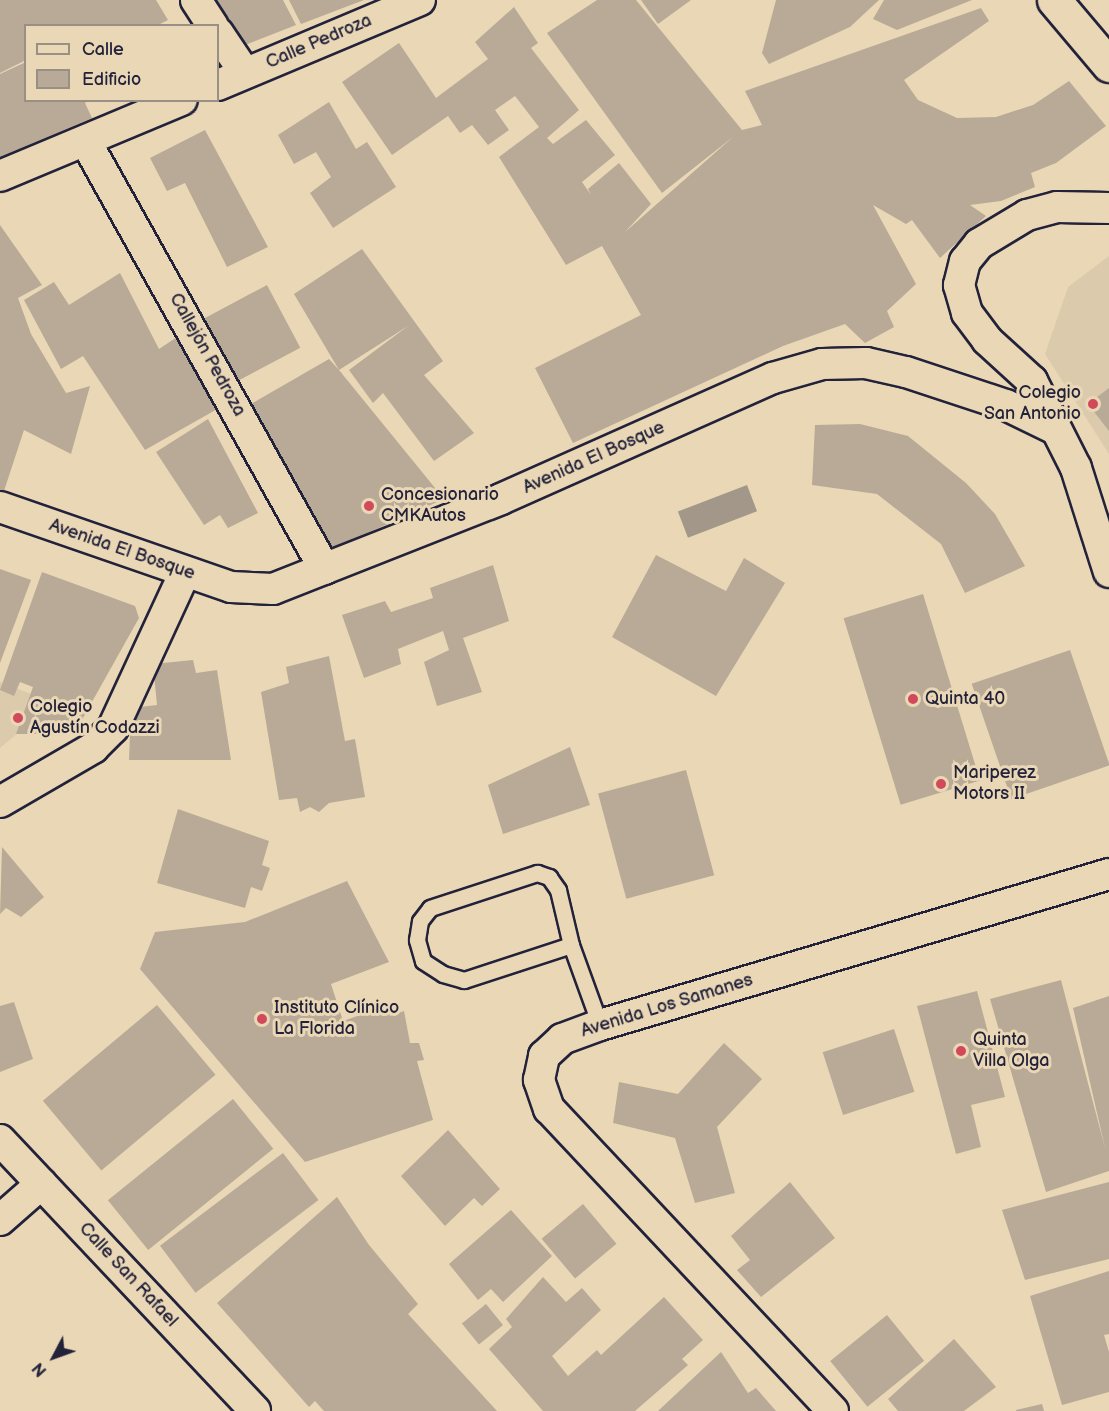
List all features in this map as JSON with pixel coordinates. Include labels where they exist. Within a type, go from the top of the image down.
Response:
[{"type":"street","points":[[196,0],[212,24]]},
{"type":"street","name":"Calle Pedroza","points":[[219,85],[420,0]]},
{"type":"street","points":[[1054,0],[1105,51]]},
{"type":"street","points":[[219,34],[245,73]]},
{"type":"street","points":[[0,176],[177,102]]},
{"type":"street","name":"Callejón Pedroza","points":[[86,142],[325,569]]},
{"type":"street","points":[[1109,208],[1057,207],[1028,215],[979,244],[965,261],[959,285],[967,314],[987,340],[1032,381],[1053,428],[1076,468],[1109,572]]},
{"type":"street","name":"Avenida El Bosque","points":[[0,507],[184,572],[253,590],[273,589],[501,499],[773,378],[822,364],[866,363],[906,372],[1006,405],[1053,428]]},
{"type":"street","points":[[0,802],[93,748],[113,728],[184,572]]},
{"type":"street","name":"Avenida Los Samanes","points":[[833,1411],[549,1109],[539,1080],[544,1056],[562,1039],[600,1025],[1109,874]]},
{"type":"street","name":"Calle San Rafael","points":[[0,1140],[255,1411]]},
{"type":"street","points":[[0,1220],[41,1184]]},
{"type":"lane","points":[[571,945],[464,980],[443,974],[423,961],[417,940],[420,921],[430,908],[537,873],[549,877],[558,890],[571,945],[600,1025]]},
{"type":"shaded area","name":"Colegio San Antonio","points":[[1109,256],[1109,454],[1045,354],[1068,287]]},
{"type":"shaded area","points":[[747,485],[757,511],[688,538],[678,512]]},
{"type":"shaded area","name":"Colegio Agustín Codazzi","points":[[0,682],[54,703],[0,748]]},
{"type":"building","points":[[0,0],[156,0],[168,20],[160,24],[24,24],[24,61],[0,73]]},
{"type":"building","points":[[211,0],[283,0],[296,25],[240,47]]},
{"type":"building","points":[[289,0],[364,0],[301,24]]},
{"type":"building","points":[[597,0],[636,0],[742,130],[762,125],[745,91],[981,8],[989,21],[904,80],[918,100],[957,118],[996,117],[1033,105],[1069,81],[1106,126],[1056,163],[1031,173],[1035,187],[1001,201],[970,205],[986,216],[940,258],[912,220],[906,224],[873,205],[916,284],[887,311],[894,327],[865,343],[845,324],[783,346],[573,443],[535,368],[641,315],[602,246],[566,265],[499,157],[539,127],[515,96],[495,110],[509,130],[488,145],[472,125],[460,133],[448,116],[392,155],[342,82],[399,43],[436,98],[488,59],[475,42],[514,7],[538,43],[531,48],[579,110],[547,138],[553,144],[586,120],[615,155],[582,182],[591,195],[588,189],[619,163],[651,204],[625,232],[733,137],[662,193],[547,33]]},
{"type":"building","points":[[641,0],[691,0],[658,24]]},
{"type":"building","points":[[776,0],[879,0],[850,27],[769,64],[762,53]]},
{"type":"building","points":[[884,0],[972,0],[897,30],[873,19]]},
{"type":"building","points":[[24,63],[24,102],[86,102],[92,118],[0,157],[0,74]]},
{"type":"building","points":[[329,102],[356,149],[367,142],[396,187],[333,228],[310,193],[331,177],[316,152],[294,164],[278,135]]},
{"type":"building","points":[[205,130],[268,247],[227,267],[185,183],[167,191],[150,158]]},
{"type":"building","points":[[0,225],[42,285],[18,298],[31,334],[66,393],[90,386],[71,454],[24,430],[4,491],[0,490]]},
{"type":"building","points":[[362,249],[443,361],[424,375],[474,433],[434,461],[383,393],[373,403],[349,370],[408,326],[339,370],[294,294]]},
{"type":"building","points":[[120,273],[159,349],[177,337],[219,408],[145,450],[83,356],[61,369],[24,300],[54,282],[69,305]]},
{"type":"building","points":[[267,285],[300,348],[232,384],[199,321]]},
{"type":"building","points":[[329,359],[444,499],[327,551],[244,408]]},
{"type":"building","points":[[1109,388],[1109,431],[1088,404]]},
{"type":"building","points":[[208,419],[258,513],[228,528],[220,515],[204,525],[156,452]]},
{"type":"building","points":[[860,424],[908,436],[966,483],[995,514],[1025,566],[965,593],[941,544],[877,494],[812,485],[815,425]]},
{"type":"building","points":[[656,555],[726,591],[744,558],[785,583],[716,696],[612,637]]},
{"type":"building","points":[[493,565],[509,621],[463,638],[482,692],[437,706],[424,662],[449,650],[443,631],[398,649],[401,664],[364,678],[342,615],[385,601],[391,612],[433,598],[430,588]]},
{"type":"building","points":[[0,569],[31,580],[0,663]]},
{"type":"building","points":[[42,572],[135,606],[139,618],[74,734],[16,734],[33,687],[20,682],[14,696],[0,690]]},
{"type":"building","name":"Quinta 40","points":[[923,594],[980,780],[901,805],[844,618]]},
{"type":"building","points":[[1070,650],[1109,766],[1011,799],[972,684]]},
{"type":"building","points":[[329,656],[345,741],[355,739],[365,797],[329,803],[319,812],[310,807],[300,812],[297,798],[279,800],[261,692],[289,683],[286,667]]},
{"type":"building","points":[[193,660],[196,673],[217,670],[231,760],[129,760],[131,708],[157,705],[153,664]]},
{"type":"building","points":[[570,747],[590,805],[503,834],[488,785]]},
{"type":"building","points":[[686,770],[714,875],[626,899],[598,794]]},
{"type":"building","points":[[178,809],[269,841],[262,865],[270,868],[262,891],[251,887],[245,908],[157,883]]},
{"type":"building","points":[[2,847],[44,897],[21,917],[6,908],[0,914]]},
{"type":"building","name":"Instituto Clínico La Florida","points":[[347,881],[389,962],[331,984],[343,1021],[386,1006],[390,1016],[404,1011],[410,1043],[419,1043],[424,1060],[417,1061],[433,1120],[305,1162],[140,969],[155,932],[245,922]]},
{"type":"building","points":[[1061,980],[1105,1148],[1073,1008],[1109,996],[1109,1171],[1046,1192],[990,999]]},
{"type":"building","name":"Quinta Villa Olga","points":[[977,991],[1005,1097],[971,1105],[981,1147],[956,1154],[917,1006]]},
{"type":"building","points":[[14,1002],[33,1059],[0,1072],[0,1006]]},
{"type":"building","points":[[157,1005],[215,1075],[101,1170],[43,1101]]},
{"type":"building","points":[[894,1029],[914,1092],[843,1115],[823,1052]]},
{"type":"building","points":[[724,1043],[762,1079],[717,1127],[735,1193],[695,1203],[675,1138],[613,1123],[619,1082],[678,1094]]},
{"type":"building","points":[[233,1099],[273,1149],[148,1250],[108,1200]]},
{"type":"building","points":[[448,1130],[500,1189],[482,1206],[474,1198],[445,1226],[401,1176]]},
{"type":"building","points":[[283,1153],[319,1200],[196,1293],[160,1246]]},
{"type":"building","points":[[790,1182],[835,1238],[761,1297],[737,1270],[750,1260],[731,1236]]},
{"type":"building","points":[[1109,1182],[1109,1259],[1025,1280],[1002,1210]]},
{"type":"building","points":[[337,1197],[369,1245],[418,1304],[408,1314],[497,1411],[324,1411],[315,1401],[309,1407],[217,1303]]},
{"type":"building","points":[[583,1204],[616,1244],[575,1279],[542,1239]]},
{"type":"building","points":[[511,1210],[552,1256],[503,1302],[491,1289],[478,1300],[449,1264]]},
{"type":"building","points":[[1109,1271],[1109,1334],[1104,1335],[1109,1352],[1109,1392],[1062,1405],[1030,1296]]},
{"type":"building","points":[[543,1277],[566,1302],[582,1288],[601,1310],[552,1356],[568,1376],[597,1350],[601,1355],[664,1297],[703,1340],[682,1359],[688,1365],[635,1411],[543,1411],[489,1349],[512,1327],[506,1319]]},
{"type":"building","points":[[486,1304],[503,1325],[479,1344],[462,1324]]},
{"type":"building","points":[[887,1315],[924,1361],[867,1407],[830,1361]]},
{"type":"building","points":[[954,1339],[996,1387],[964,1411],[898,1411],[888,1399]]},
{"type":"building","points":[[721,1352],[748,1393],[756,1388],[776,1411],[658,1411]]},
{"type":"building","points":[[1042,1404],[1044,1411],[1016,1411],[1016,1410]]},
{"type":"place","name":"Colegio San Antonio","points":[[1093,404]]},
{"type":"place","name":"Concesionario CMKAutos","points":[[369,506]]},
{"type":"place","name":"Quinta 40","points":[[913,699]]},
{"type":"place","name":"Colegio Agustín Codazzi","points":[[18,718]]},
{"type":"place","name":"Mariperez Motors II","points":[[941,784]]},
{"type":"place","name":"Instituto Clínico La Florida","points":[[262,1019]]},
{"type":"place","name":"Quinta Villa Olga","points":[[961,1051]]}]
